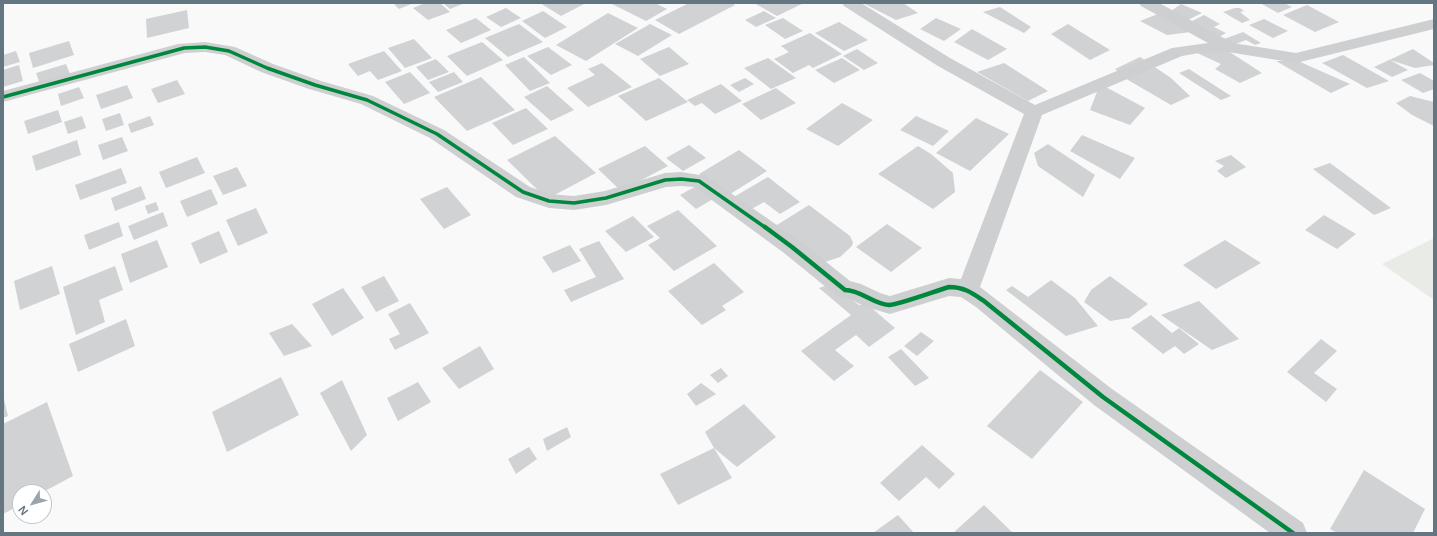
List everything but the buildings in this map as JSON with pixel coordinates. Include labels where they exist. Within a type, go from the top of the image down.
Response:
[{"type":"street","points":[[850,3],[944,62],[1034,112]]},
{"type":"street","points":[[1147,3],[1228,47]]},
{"type":"street","points":[[968,290],[1034,112],[1178,52],[1199,48],[1228,47],[1296,58],[1434,24]]},
{"type":"street","points":[[3,97],[184,48],[205,47],[229,51],[274,71],[367,100],[437,134],[524,192],[549,201],[574,203],[606,198],[665,180],[681,179],[699,181],[792,247],[845,290],[853,290],[874,301],[890,305],[949,287],[968,290],[984,301],[1103,397],[1293,533]]},
{"type":"shaded area","points":[[1434,238],[1434,300],[1382,264]]},
{"type":"cycle path","points":[[3,97],[184,48],[205,47],[229,51],[267,68],[315,85],[367,100],[437,134],[523,192],[549,201],[574,203],[606,198],[665,180],[681,179],[699,181],[792,247],[845,290],[853,290],[874,301],[890,305],[949,287],[957,287],[968,290],[984,301],[1103,397],[1293,533]]}]
